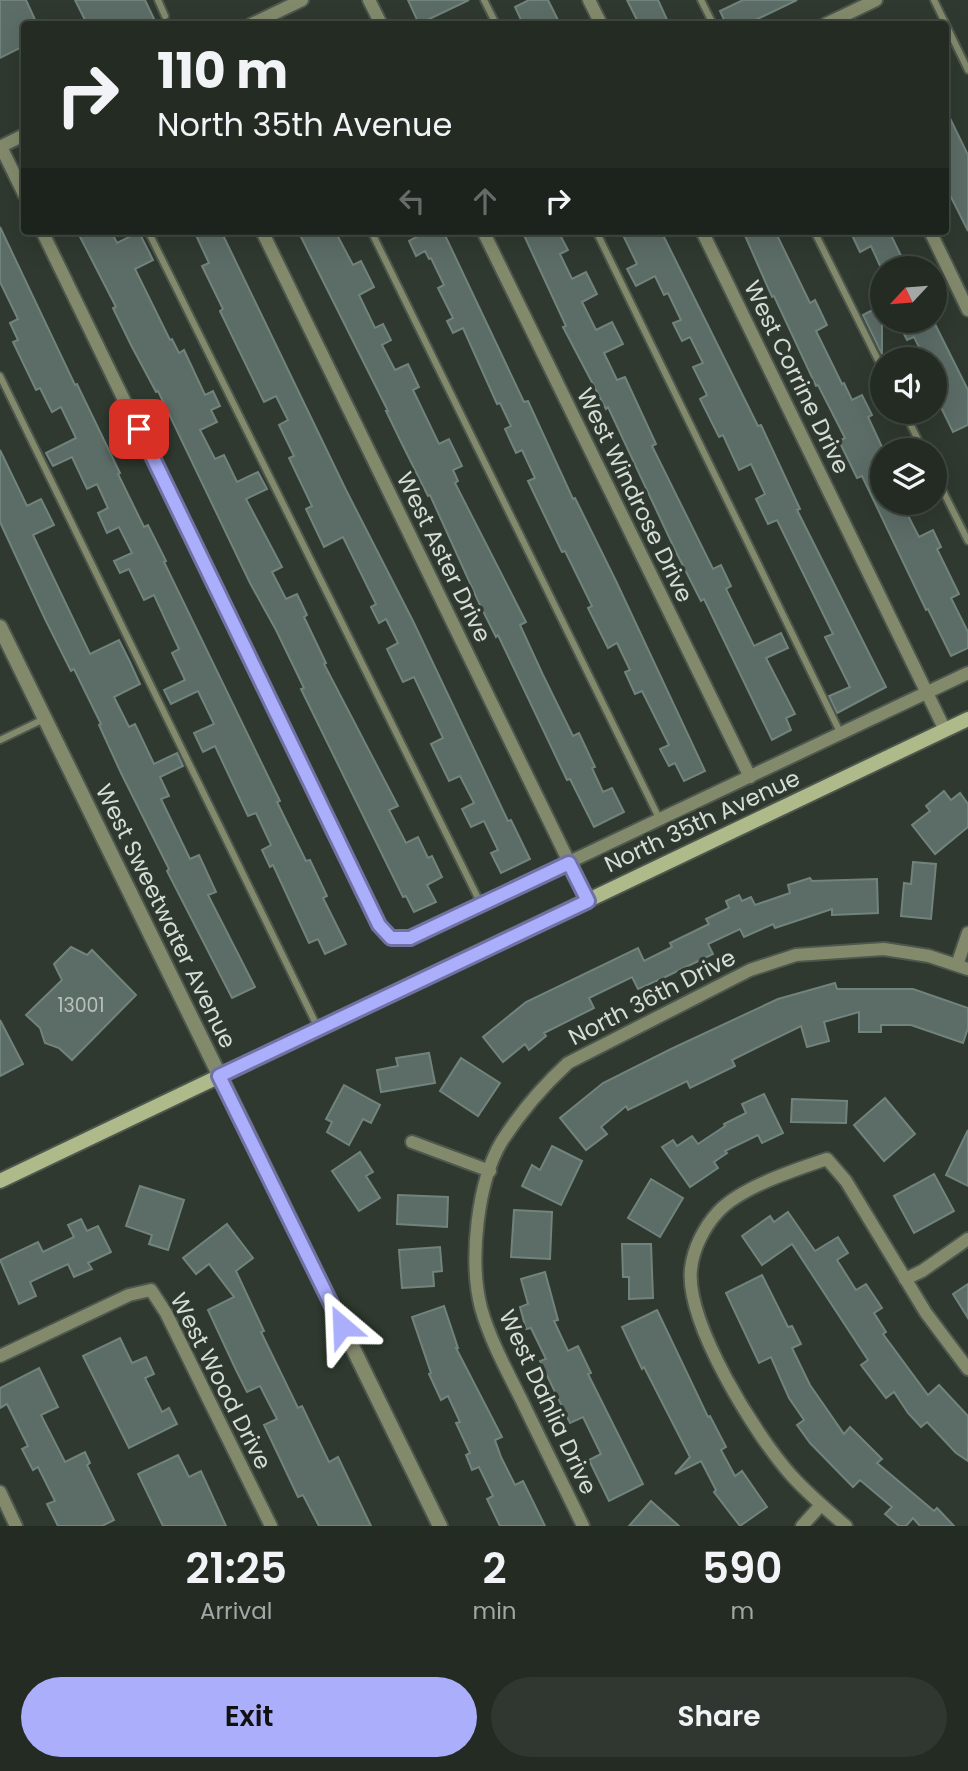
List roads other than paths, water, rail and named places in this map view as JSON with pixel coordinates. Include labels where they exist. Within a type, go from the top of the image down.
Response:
[{"type":"main road","name":"North 35th Avenue","points":[[0,1181],[968,719]]},
{"type":"street","points":[[268,21],[302,0]]},
{"type":"street","points":[[369,0],[380,21]]},
{"type":"street","points":[[589,0],[600,21]]},
{"type":"street","points":[[834,21],[876,0]]},
{"type":"street","points":[[21,137],[1,147],[21,188]]},
{"type":"street","name":"North 35th Avenue","points":[[44,235],[379,925],[391,938],[410,938],[968,673]]},
{"type":"street","name":"West Aster Drive","points":[[264,235],[588,901]]},
{"type":"street","name":"West Windrose Drive","points":[[484,235],[750,777]]},
{"type":"street","name":"West Corrine Drive","points":[[704,235],[945,730]]},
{"type":"street","points":[[932,235],[968,310]]},
{"type":"street","name":"West Sweetwater Avenue","points":[[0,627],[440,1526]]},
{"type":"street","points":[[963,967],[968,933]]},
{"type":"street","name":"North 36th Drive","points":[[490,1171],[502,1141],[546,1083],[568,1063],[750,970],[796,955],[884,949],[929,956],[963,967]]},
{"type":"street","points":[[412,1142],[490,1171]]},
{"type":"street","points":[[846,1526],[791,1475],[749,1418],[703,1331],[695,1310],[691,1269],[697,1246],[719,1210],[755,1188],[827,1159],[846,1181],[943,1338],[968,1369]]},
{"type":"street","name":"West Dahlia Drive","points":[[490,1171],[475,1231],[475,1274],[481,1307],[511,1380],[583,1526]]},
{"type":"street","points":[[905,1279],[922,1271],[968,1239]]},
{"type":"street","name":"West Wood Drive","points":[[0,1356],[129,1295],[151,1290],[166,1313],[271,1526]]},
{"type":"street","points":[[0,1492],[16,1526]]},
{"type":"street","points":[[802,1526],[821,1505]]},
{"type":"lane","points":[[158,0],[165,16]]},
{"type":"lane","points":[[484,0],[494,21]]},
{"type":"lane","points":[[702,0],[712,21]]},
{"type":"lane","points":[[934,0],[944,21]]},
{"type":"lane","points":[[949,31],[968,70]]},
{"type":"lane","points":[[150,235],[481,905]]},
{"type":"lane","points":[[373,235],[660,820]]},
{"type":"lane","points":[[598,235],[841,734]]},
{"type":"lane","points":[[816,235],[872,347]]},
{"type":"lane","points":[[0,376],[319,1029]]},
{"type":"lane","points":[[947,499],[968,541]]},
{"type":"lane","points":[[0,740],[44,719]]}]
